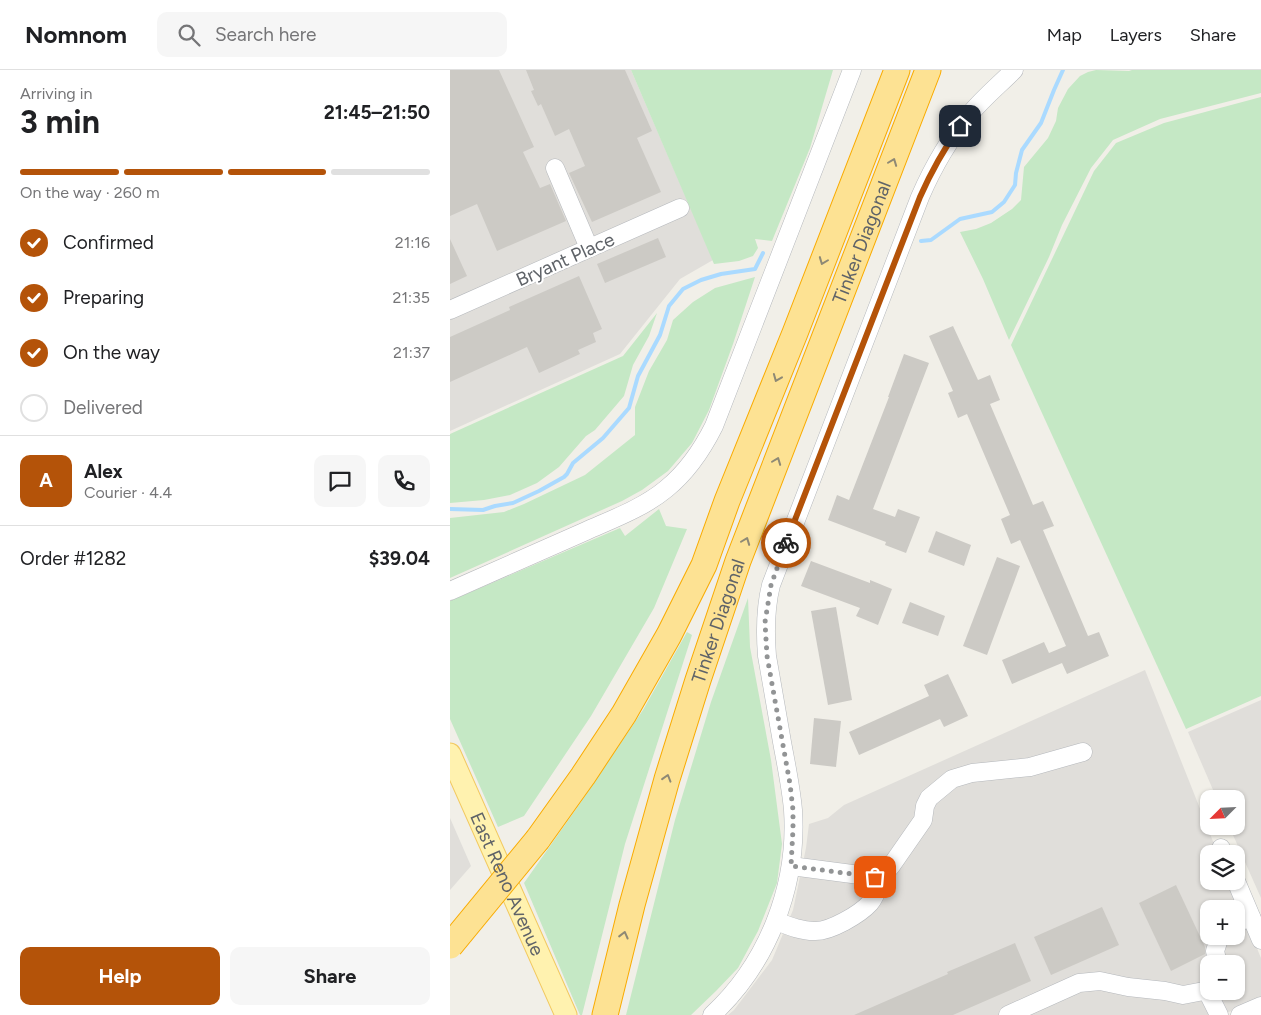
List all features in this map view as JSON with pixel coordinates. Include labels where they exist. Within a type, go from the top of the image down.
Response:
[{"type":"highway","points":[[840,216],[886,70]]},
{"type":"highway","name":"Tinker Diagonal","points":[[450,946],[534,831],[583,776],[624,714],[669,635],[704,565],[727,501],[795,333],[897,70]]},
{"type":"highway","name":"Tinker Diagonal","points":[[605,1015],[632,905],[667,779],[738,561],[928,70]]},
{"type":"highway","points":[[920,94],[935,70]]},
{"type":"highway","points":[[450,921],[497,866],[534,831]]},
{"type":"main road","name":"East Reno Avenue","points":[[450,754],[566,1015]]},
{"type":"street","points":[[450,591],[638,507],[661,494],[693,462],[708,439],[718,418],[852,70]]},
{"type":"street","name":"Tinker Diagonal","points":[[712,1015],[746,977],[760,954],[776,921],[791,866],[793,810],[765,638],[766,609],[771,585],[928,179],[942,152],[960,126],[986,96],[1014,70]]},
{"type":"street","points":[[555,168],[589,248]]},
{"type":"street","name":"Bryant Place","points":[[450,310],[680,208]]},
{"type":"street","points":[[776,921],[798,929],[816,932],[853,917],[871,902],[884,874],[923,820],[925,806],[929,798],[952,779],[972,773],[1030,767],[1083,752]]},
{"type":"street","points":[[791,866],[875,877],[884,874]]},
{"type":"street","points":[[1245,921],[1261,940]]},
{"type":"street","points":[[1008,1015],[1079,984],[1100,980],[1128,987],[1183,995],[1200,992]]},
{"type":"street","points":[[1212,1000],[1219,1015]]},
{"type":"street","points":[[1240,1015],[1261,1006]]},
{"type":"shaded area","points":[[450,70],[631,70],[713,260],[680,279],[620,354],[450,431]]},
{"type":"shaded area","points":[[1145,670],[1200,809],[1200,835],[1210,835],[1214,845],[1200,845],[1200,890],[1233,890],[1237,900],[1200,900],[1200,945],[1245,945],[1245,920],[1261,958],[1261,998],[1222,1015],[728,1015],[734,1010],[772,960],[793,910],[809,824],[828,818],[844,805]]},
{"type":"shaded area","points":[[1261,700],[1261,898],[1245,862],[1245,845],[1237,845],[1233,835],[1245,835],[1245,790],[1213,790],[1188,732]]},
{"type":"shaded area","points":[[450,818],[471,866],[450,890]]},
{"type":"green space","points":[[631,70],[833,70],[810,148],[772,241],[755,239],[758,248],[753,256],[739,261],[714,264]]},
{"type":"green space","points":[[1096,70],[1261,70],[1261,93],[1160,119],[1113,140],[1091,168],[1062,225],[1049,257],[1009,340],[983,279],[960,232],[976,229],[991,223],[1012,209],[1021,200],[1024,167],[1048,138],[1056,121],[1058,108],[1068,89],[1080,76]]},
{"type":"green space","points":[[1261,97],[1261,696],[1186,729],[1011,345],[1094,171],[1116,143],[1164,123]]},
{"type":"green space","points":[[755,277],[709,410],[692,443],[668,471],[642,490],[622,501],[450,578],[450,518],[504,512],[585,475],[635,435],[635,407],[649,371],[667,340],[673,320],[693,302],[715,288]]},
{"type":"green space","points":[[657,313],[649,336],[633,365],[624,396],[595,430],[586,436],[559,467],[537,483],[510,495],[484,500],[450,503],[450,434],[623,356]]},
{"type":"green space","points":[[659,509],[666,526],[687,529],[654,608],[591,716],[524,816],[498,827],[450,719],[450,601],[620,528],[625,536]]},
{"type":"green space","points":[[748,598],[750,647],[771,760],[782,844],[777,883],[758,931],[738,968],[691,1015],[626,1015],[675,820],[711,702]]},
{"type":"green space","points":[[687,632],[692,635],[625,844],[582,1015],[580,1015],[524,883],[643,710]]},
{"type":"building","points":[[450,70],[499,70],[534,147],[523,152],[540,188],[550,184],[566,221],[497,251],[477,204],[450,216]]},
{"type":"building","points":[[526,70],[625,70],[652,131],[637,138],[661,192],[592,222],[569,173],[585,166],[569,129],[555,136],[541,104],[538,106],[531,91],[534,90]]},
{"type":"building","points":[[658,238],[666,257],[605,283],[597,264]]},
{"type":"building","points":[[450,239],[467,276],[450,284]]},
{"type":"building","points":[[579,276],[602,329],[593,333],[596,342],[578,350],[580,354],[539,373],[527,347],[450,382],[450,337],[510,310],[509,307]]},
{"type":"building","points":[[953,326],[978,380],[990,375],[1000,400],[990,404],[1033,505],[1043,501],[1054,526],[1043,530],[1088,636],[1099,632],[1109,656],[1067,674],[1062,663],[1012,684],[1002,660],[1044,642],[1049,653],[1066,646],[1020,540],[1011,544],[1001,519],[1010,515],[967,414],[958,418],[948,393],[953,391],[929,336]]},
{"type":"building","points":[[904,354],[929,363],[873,509],[895,517],[898,509],[920,517],[906,553],[885,545],[886,542],[828,520],[837,495],[849,500]]},
{"type":"building","points":[[936,531],[971,545],[964,566],[928,552]]},
{"type":"building","points":[[997,557],[1020,566],[987,655],[963,646]]},
{"type":"building","points":[[811,561],[870,583],[870,580],[892,589],[878,625],[856,616],[860,608],[801,586]]},
{"type":"building","points":[[910,602],[945,616],[938,636],[902,623]]},
{"type":"building","points":[[836,607],[852,700],[828,705],[811,611]]},
{"type":"building","points":[[948,674],[968,716],[944,727],[940,719],[859,755],[849,732],[929,696],[924,685]]},
{"type":"building","points":[[814,718],[841,721],[836,767],[810,764]]},
{"type":"building","points":[[1176,885],[1200,936],[1200,945],[1204,945],[1205,947],[1205,954],[1171,971],[1139,903]]},
{"type":"building","points":[[1102,907],[1119,945],[1051,975],[1034,937]]},
{"type":"building","points":[[1015,943],[1031,981],[953,1015],[854,1015],[948,974],[947,972]]},
{"type":"waterway","points":[[921,241],[931,240],[960,219],[992,212],[1004,202],[1015,185],[1022,150],[1041,123],[1063,70]]},
{"type":"waterway","points":[[450,509],[483,510],[513,503],[564,477],[573,463],[603,438],[629,408],[638,376],[660,335],[669,306],[683,289],[701,280],[721,274],[755,269],[763,253]]},
{"type":"way so far","points":[[786,543],[768,595],[765,638],[793,810],[791,866],[875,877]]},
{"type":"route","points":[[786,543],[920,197],[942,152],[960,126]]}]
